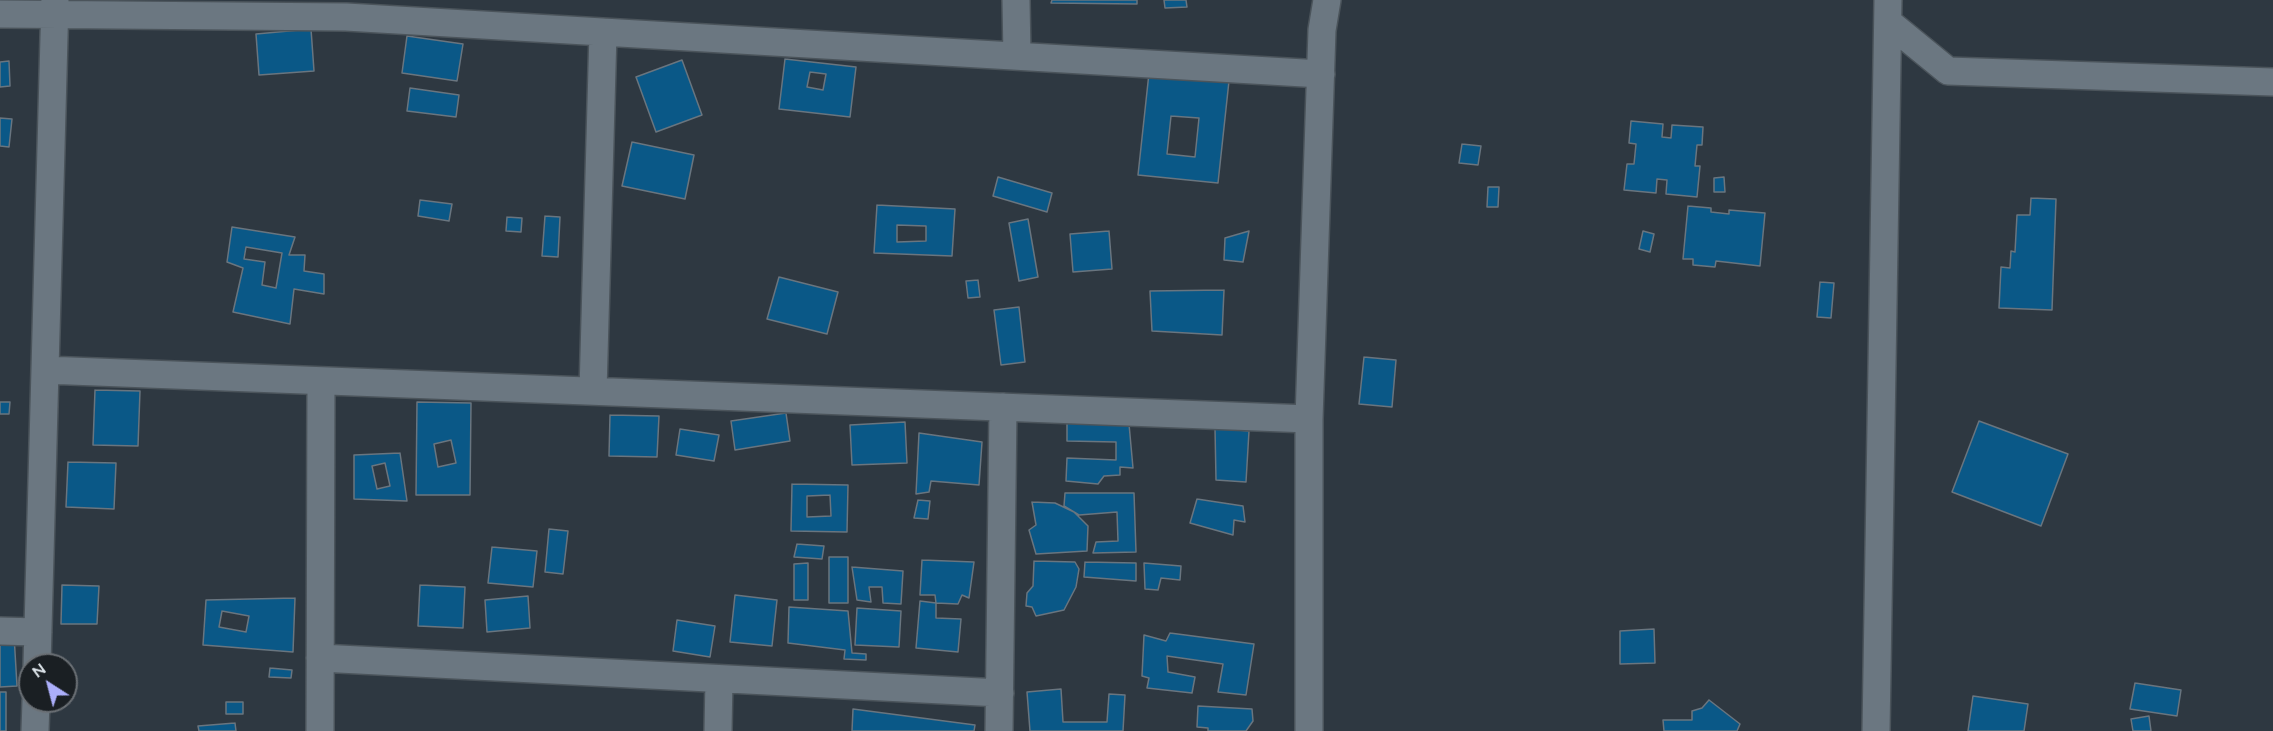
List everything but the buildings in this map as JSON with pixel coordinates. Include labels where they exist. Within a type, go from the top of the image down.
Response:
[{"type":"street","points":[[1016,0],[1017,56]]},
{"type":"street","points":[[1309,731],[1309,419],[1322,30],[1327,0]]},
{"type":"street","points":[[0,14],[55,7],[347,9],[603,32],[1321,74]]},
{"type":"street","points":[[37,653],[55,7]]},
{"type":"street","points":[[1888,11],[1948,71],[2273,82]]},
{"type":"street","points":[[1876,731],[1888,11]]},
{"type":"street","points":[[593,391],[603,32]]},
{"type":"street","points":[[45,370],[1309,419]]},
{"type":"street","points":[[320,731],[321,381]]},
{"type":"street","points":[[999,731],[1004,407]]},
{"type":"street","points":[[0,631],[38,632]]},
{"type":"street","points":[[320,658],[1000,693]]},
{"type":"street","points":[[718,731],[719,679]]},
{"type":"street","points":[[35,731],[36,713]]}]
